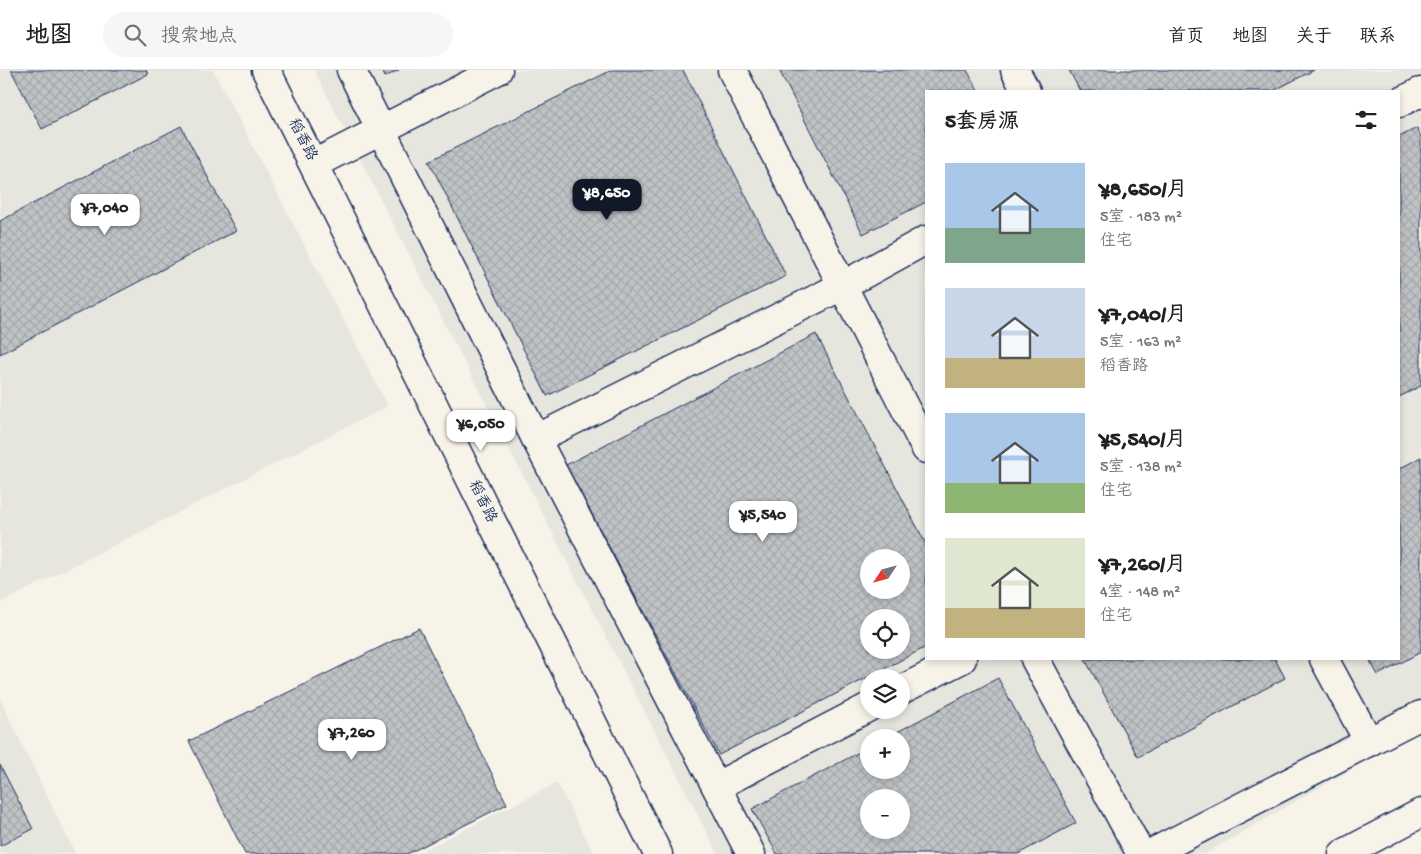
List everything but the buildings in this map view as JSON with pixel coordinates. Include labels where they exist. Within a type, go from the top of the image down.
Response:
[{"type":"street","name":"稻香路","points":[[266,70],[658,854]]},
{"type":"street","points":[[351,70],[536,439],[751,854]]},
{"type":"street","points":[[314,164],[498,70]]},
{"type":"street","points":[[732,70],[925,447]]},
{"type":"street","points":[[1015,70],[1025,90]]},
{"type":"street","points":[[536,439],[842,286],[925,241]]},
{"type":"street","points":[[910,685],[960,660]]},
{"type":"street","points":[[1036,660],[1141,854]]},
{"type":"street","points":[[1325,660],[1369,742]]},
{"type":"street","points":[[717,786],[860,712]]},
{"type":"street","points":[[1150,854],[1421,715]]},
{"type":"street","points":[[1343,854],[1421,813]]},
{"type":"shaded area","points":[[0,70],[213,70],[388,406],[0,603]]},
{"type":"shaded area","points":[[314,70],[1421,70],[1421,729],[1205,854],[718,854]]},
{"type":"shaded area","points":[[0,699],[70,843],[76,854],[0,854]]},
{"type":"shaded area","points":[[557,783],[594,854],[416,854]]}]
